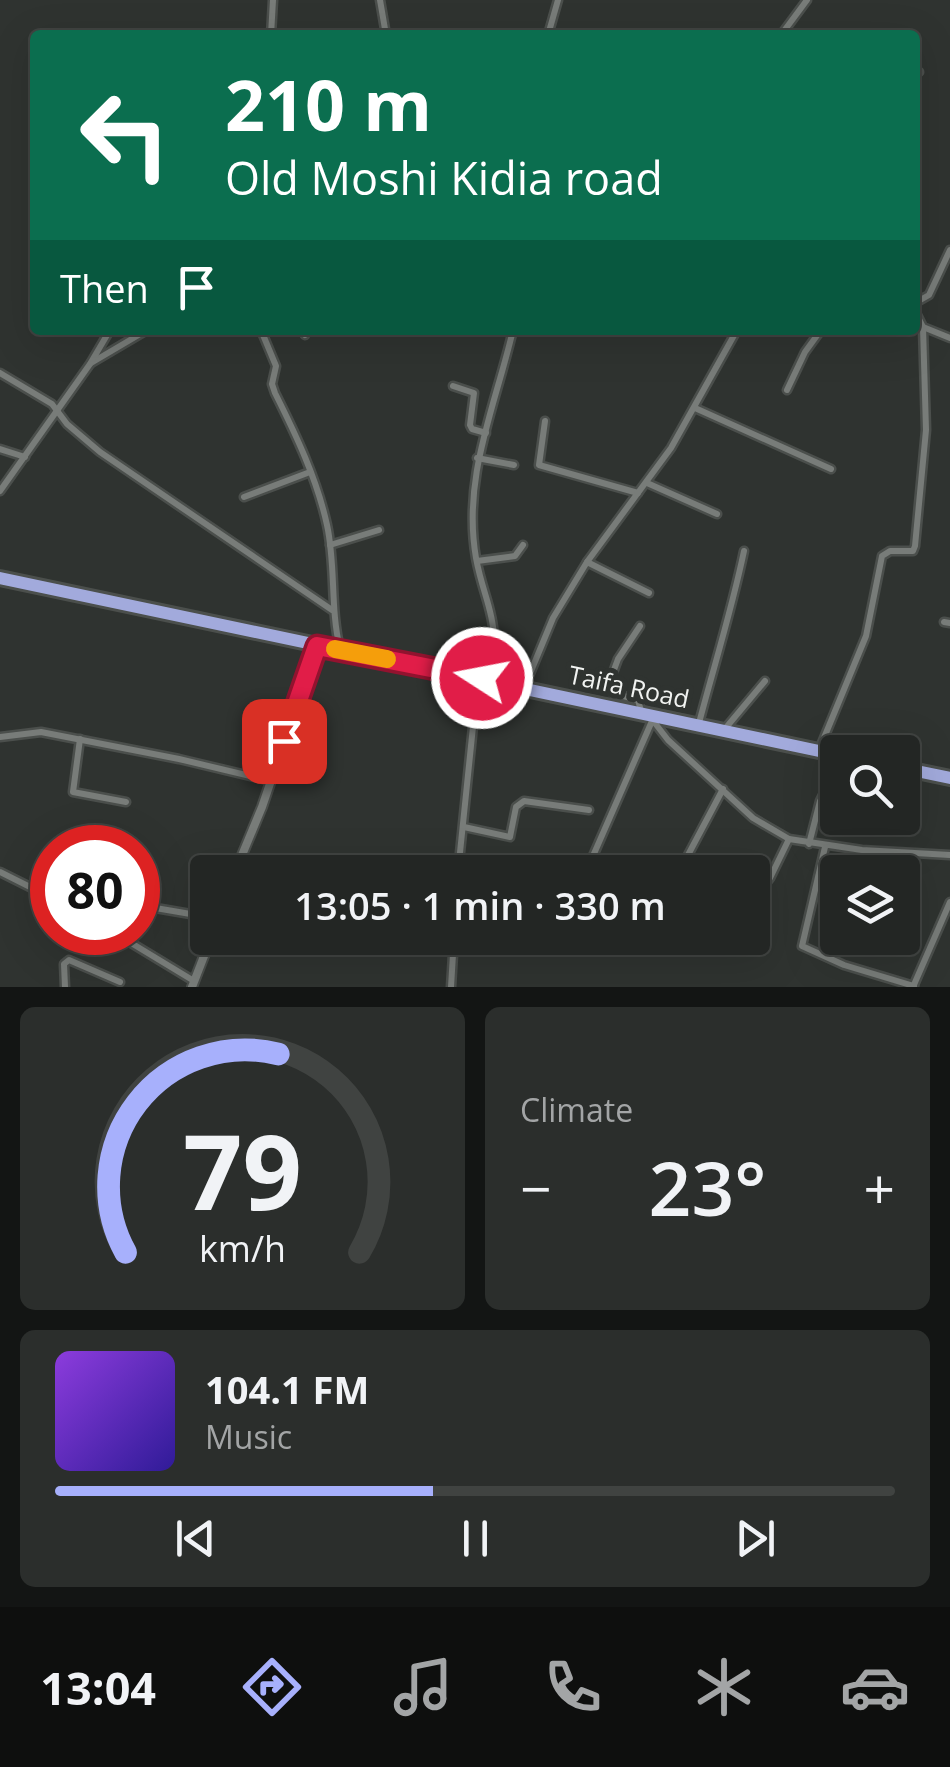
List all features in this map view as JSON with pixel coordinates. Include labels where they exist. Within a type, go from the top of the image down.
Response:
[{"type":"highway","name":"Taifa Road","points":[[0,578],[819,751]]},
{"type":"highway","points":[[920,772],[950,778]]},
{"type":"street","points":[[271,30],[274,0]]},
{"type":"street","points":[[380,0],[385,30]]},
{"type":"street","points":[[549,30],[558,0]]},
{"type":"street","points":[[786,30],[808,0]]},
{"type":"street","points":[[920,300],[930,295],[938,283],[950,250]]},
{"type":"street","points":[[819,751],[866,636],[882,556],[890,551],[908,553],[915,546],[926,430],[920,320]]},
{"type":"street","points":[[923,326],[950,338]]},
{"type":"street","points":[[0,491],[107,335]]},
{"type":"street","points":[[90,364],[139,335]]},
{"type":"street","points":[[262,335],[276,366],[272,384],[275,394],[310,472],[326,522],[332,610],[341,650]]},
{"type":"street","points":[[482,678],[493,657],[496,632],[477,561],[472,504],[477,458],[512,335]]},
{"type":"street","points":[[524,688],[554,618],[695,408],[734,335]]},
{"type":"street","points":[[787,390],[817,335]]},
{"type":"street","points":[[0,373],[57,410],[67,424],[100,452],[332,610]]},
{"type":"street","points":[[453,386],[474,393],[470,424],[472,429],[486,433]]},
{"type":"street","points":[[695,408],[830,469]]},
{"type":"street","points":[[545,421],[539,465],[638,493]]},
{"type":"street","points":[[0,448],[25,456]]},
{"type":"street","points":[[477,458],[514,465]]},
{"type":"street","points":[[244,497],[310,472]]},
{"type":"street","points":[[647,483],[718,514]]},
{"type":"street","points":[[330,545],[378,530]]},
{"type":"street","points":[[477,561],[516,556],[523,545]]},
{"type":"street","points":[[699,725],[744,551]]},
{"type":"street","points":[[588,562],[649,594]]},
{"type":"street","points":[[640,626],[618,659],[608,686],[614,694],[638,700],[668,740],[753,818],[788,839],[809,844],[950,855]]},
{"type":"street","points":[[242,855],[317,646]]},
{"type":"street","points":[[723,731],[766,681]]},
{"type":"street","points":[[460,855],[475,707],[503,683]]},
{"type":"street","points":[[593,855],[647,715]]},
{"type":"street","points":[[0,737],[41,732],[270,782]]},
{"type":"street","points":[[80,739],[74,792],[126,802]]},
{"type":"street","points":[[688,855],[723,789]]},
{"type":"street","points":[[464,828],[510,837],[516,806],[524,801],[589,810]]},
{"type":"street","points":[[809,844],[820,801]]},
{"type":"street","points":[[770,878],[788,839]]},
{"type":"street","points":[[826,846],[802,946],[844,965],[914,987],[950,902]]},
{"type":"street","points":[[0,872],[30,887]]},
{"type":"street","points":[[160,909],[190,914]]},
{"type":"street","points":[[148,955],[193,984],[204,955]]},
{"type":"street","points":[[451,987],[453,955]]},
{"type":"street","points":[[66,987],[67,960],[120,982]]},
{"type":"slow traffic","points":[[335,649],[387,659]]},
{"type":"route","points":[[284,741],[317,646],[482,678]]}]
